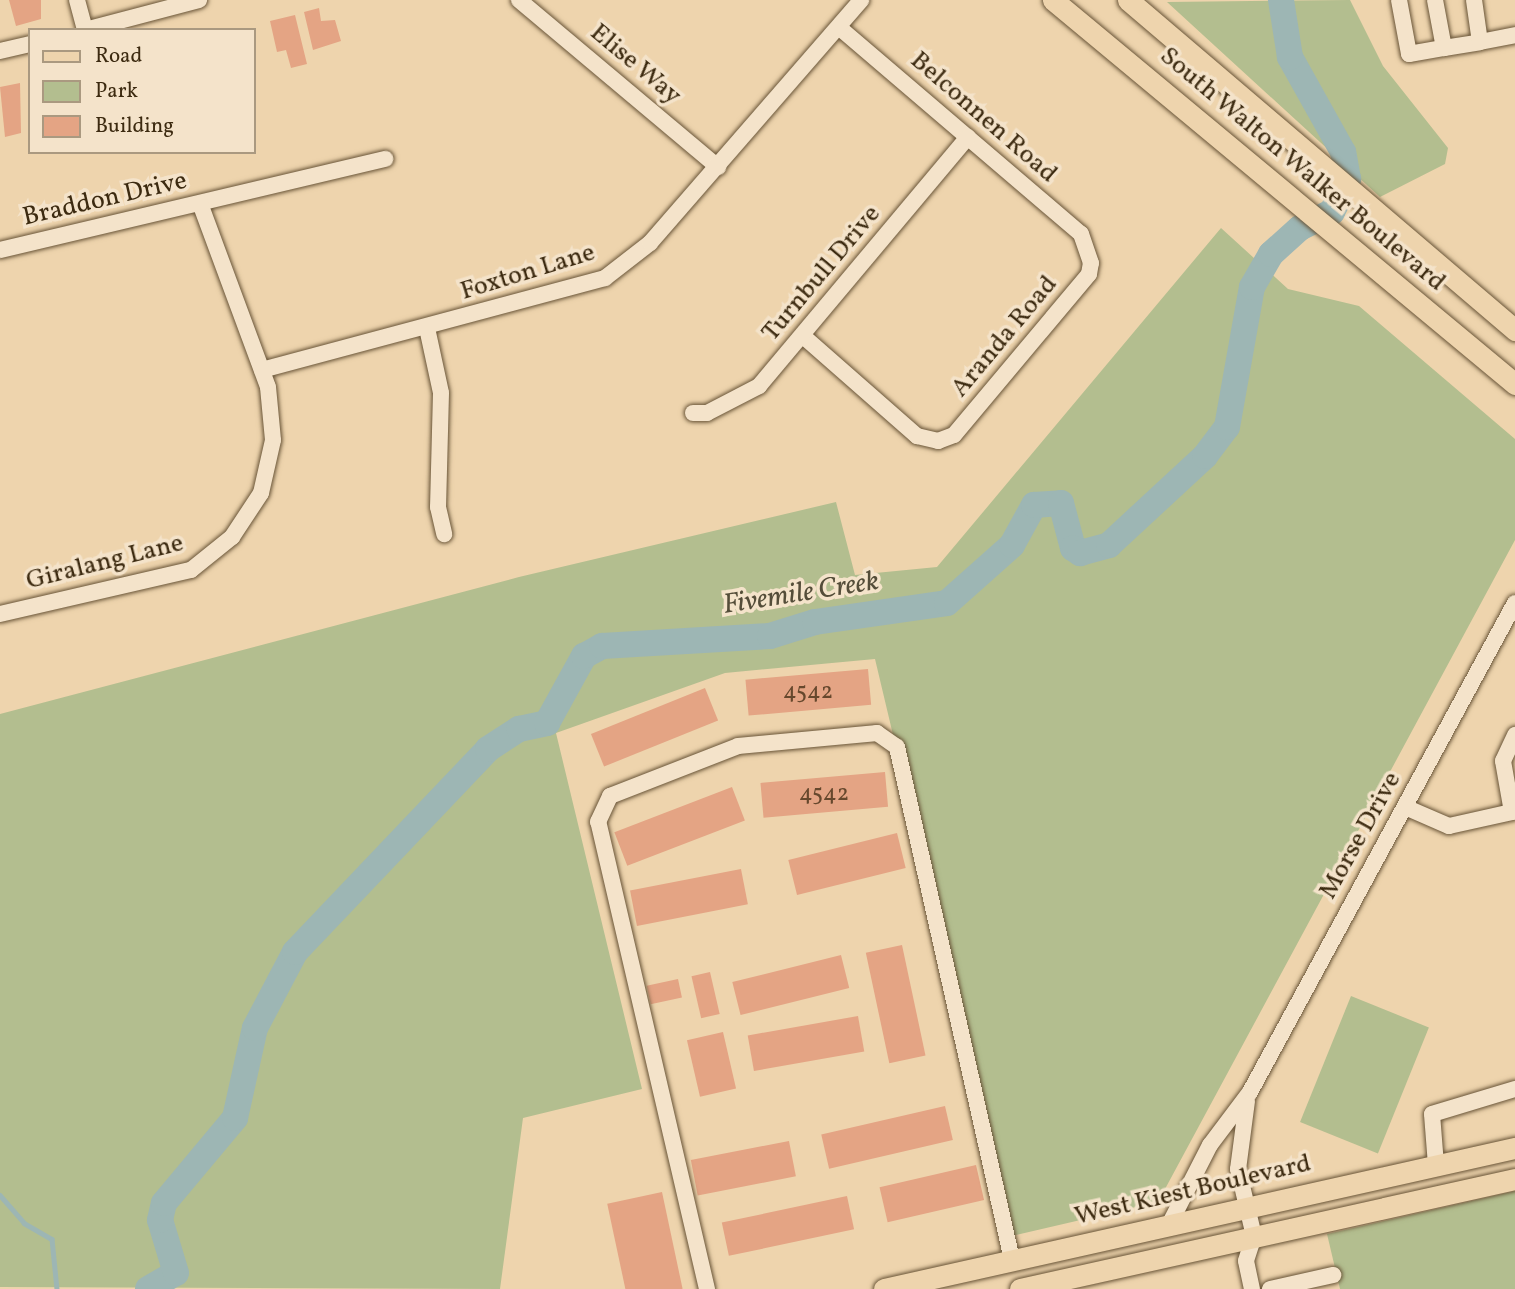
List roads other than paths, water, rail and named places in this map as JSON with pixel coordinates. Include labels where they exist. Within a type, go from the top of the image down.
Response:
[{"type":"main road","name":"South Walton Walker Boulevard","points":[[1053,0],[1515,384]]},
{"type":"main road","name":"South Walton Walker Boulevard","points":[[1128,0],[1515,330]]},
{"type":"main road","name":"West Kiest Boulevard","points":[[884,1289],[1515,1148]]},
{"type":"main road","points":[[1020,1289],[1515,1179]]},
{"type":"street","points":[[77,0],[84,28]]},
{"type":"street","points":[[93,28],[200,0]]},
{"type":"street","name":"Elise Way","points":[[519,0],[719,167]]},
{"type":"street","name":"Foxton Lane","points":[[262,370],[427,328],[605,278],[650,243],[719,167],[861,0]]},
{"type":"street","points":[[1399,0],[1409,54],[1515,36]]},
{"type":"street","points":[[1435,0],[1444,48]]},
{"type":"street","points":[[1474,0],[1480,41]]},
{"type":"street","name":"Belconnen Road","points":[[839,27],[1081,234],[1091,252]]},
{"type":"street","points":[[0,51],[28,44]]},
{"type":"street","name":"Turnbull Drive","points":[[693,413],[707,413],[759,386],[968,137]]},
{"type":"street","name":"Braddon Drive","points":[[0,250],[384,159]]},
{"type":"street","name":"Giralang Lane","points":[[0,614],[191,570],[220,549],[253,508],[271,458],[273,422],[262,370],[200,203]]},
{"type":"street","name":"Aranda Road","points":[[803,336],[917,436],[938,441],[954,435],[1090,274],[1091,252]]},
{"type":"street","points":[[427,328],[441,393],[438,507],[444,534]]},
{"type":"street","name":"Morse Drive","points":[[1169,1225],[1210,1145],[1250,1092],[1515,603]]},
{"type":"street","points":[[707,1289],[598,821],[610,796],[738,746],[877,733],[897,747],[1012,1260]]},
{"type":"street","points":[[1405,807],[1449,826],[1512,812],[1503,761],[1515,735]]},
{"type":"street","points":[[1436,1166],[1432,1114],[1515,1089]]},
{"type":"street","name":"Morse Drive","points":[[1250,1092],[1238,1139],[1246,1208],[1254,1236]]},
{"type":"street","points":[[1252,1289],[1245,1261],[1254,1236]]},
{"type":"street","points":[[1270,1289],[1333,1275]]},
{"type":"waterway","name":"Fivemile Creek","points":[[148,1289],[176,1273],[160,1220],[164,1203],[235,1118],[255,1028],[295,952],[488,749],[519,729],[547,723],[584,656],[602,646],[770,636],[815,622],[947,603],[1012,545],[1034,505],[1061,503],[1073,548],[1080,553],[1109,545],[1205,456],[1227,427],[1252,287],[1271,254],[1300,228],[1332,212],[1348,179],[1343,152],[1290,57],[1281,0]]},
{"type":"waterway","points":[[0,1195],[24,1223],[52,1239],[57,1289]]}]
